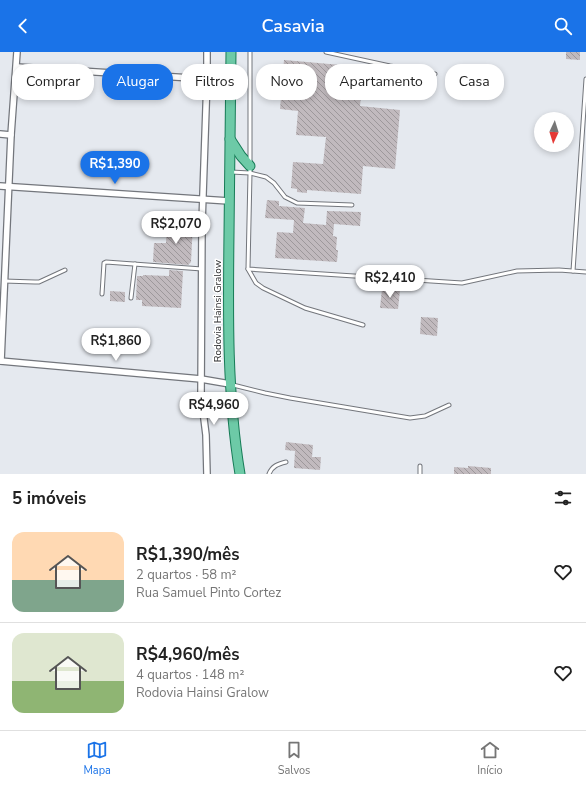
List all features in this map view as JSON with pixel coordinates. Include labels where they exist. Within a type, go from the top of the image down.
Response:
[{"type":"main road","name":"Rodovia Hainsi Gralow","points":[[231,52],[231,64]]},
{"type":"main road","name":"Rodovia Hainsi Gralow","points":[[230,100],[228,330],[230,384],[240,474]]},
{"type":"main road","points":[[230,139],[250,170]]},
{"type":"street","points":[[16,64],[17,52]]},
{"type":"street","points":[[207,52],[207,64]]},
{"type":"street","points":[[94,72],[181,77]]},
{"type":"street","points":[[14,100],[0,361],[202,379],[230,384]]},
{"type":"street","points":[[206,100],[202,223],[201,395],[206,435],[207,474]]},
{"type":"street","points":[[0,134],[11,135]]},
{"type":"street","points":[[0,186],[229,201]]},
{"type":"lane","points":[[250,52],[248,269],[256,283],[263,288],[305,308],[364,325]]},
{"type":"lane","points":[[326,52],[385,64]]},
{"type":"lane","points":[[573,271],[586,79]]},
{"type":"lane","points":[[230,172],[250,170],[266,177],[274,183],[285,197],[297,203],[352,205]]},
{"type":"lane","points":[[102,294],[104,263],[106,262],[202,270]]},
{"type":"lane","points":[[131,298],[135,264]]},
{"type":"lane","points":[[248,269],[462,283],[517,271],[559,270],[586,272]]},
{"type":"lane","points":[[4,281],[39,282],[65,270]]},
{"type":"lane","points":[[230,384],[284,397],[410,418],[425,416],[449,405]]},
{"type":"lane","points":[[269,474],[276,464],[286,462]]},
{"type":"lane","points":[[420,466],[420,474]]},
{"type":"building","points":[[566,52],[580,52],[580,60],[566,59]]},
{"type":"building","points":[[284,60],[330,64],[325,64],[325,100],[361,100],[360,106],[400,110],[395,169],[363,166],[361,194],[307,190],[307,193],[297,192],[297,189],[291,188],[293,162],[323,164],[326,137],[296,135],[298,111],[280,109],[281,100],[317,100],[317,64],[284,64]]},
{"type":"building","points":[[267,200],[279,201],[279,206],[305,208],[303,223],[326,225],[327,211],[361,212],[360,226],[334,224],[333,236],[337,237],[337,262],[275,258],[277,232],[293,233],[294,220],[265,218]]},
{"type":"building","points":[[167,221],[193,223],[191,262],[188,265],[153,262],[154,243],[166,243]]},
{"type":"building","points":[[169,270],[183,271],[181,308],[142,306],[142,300],[136,300],[137,276],[169,276]]},
{"type":"building","points":[[382,289],[400,290],[398,309],[380,308]]},
{"type":"building","points":[[110,291],[125,292],[125,302],[110,301]]},
{"type":"building","points":[[421,317],[438,318],[437,336],[420,334]]},
{"type":"building","points":[[286,442],[313,445],[312,457],[321,457],[320,470],[294,468],[295,451],[285,450]]},
{"type":"building","points":[[468,466],[491,468],[491,474],[454,474],[454,467],[468,468]]}]
